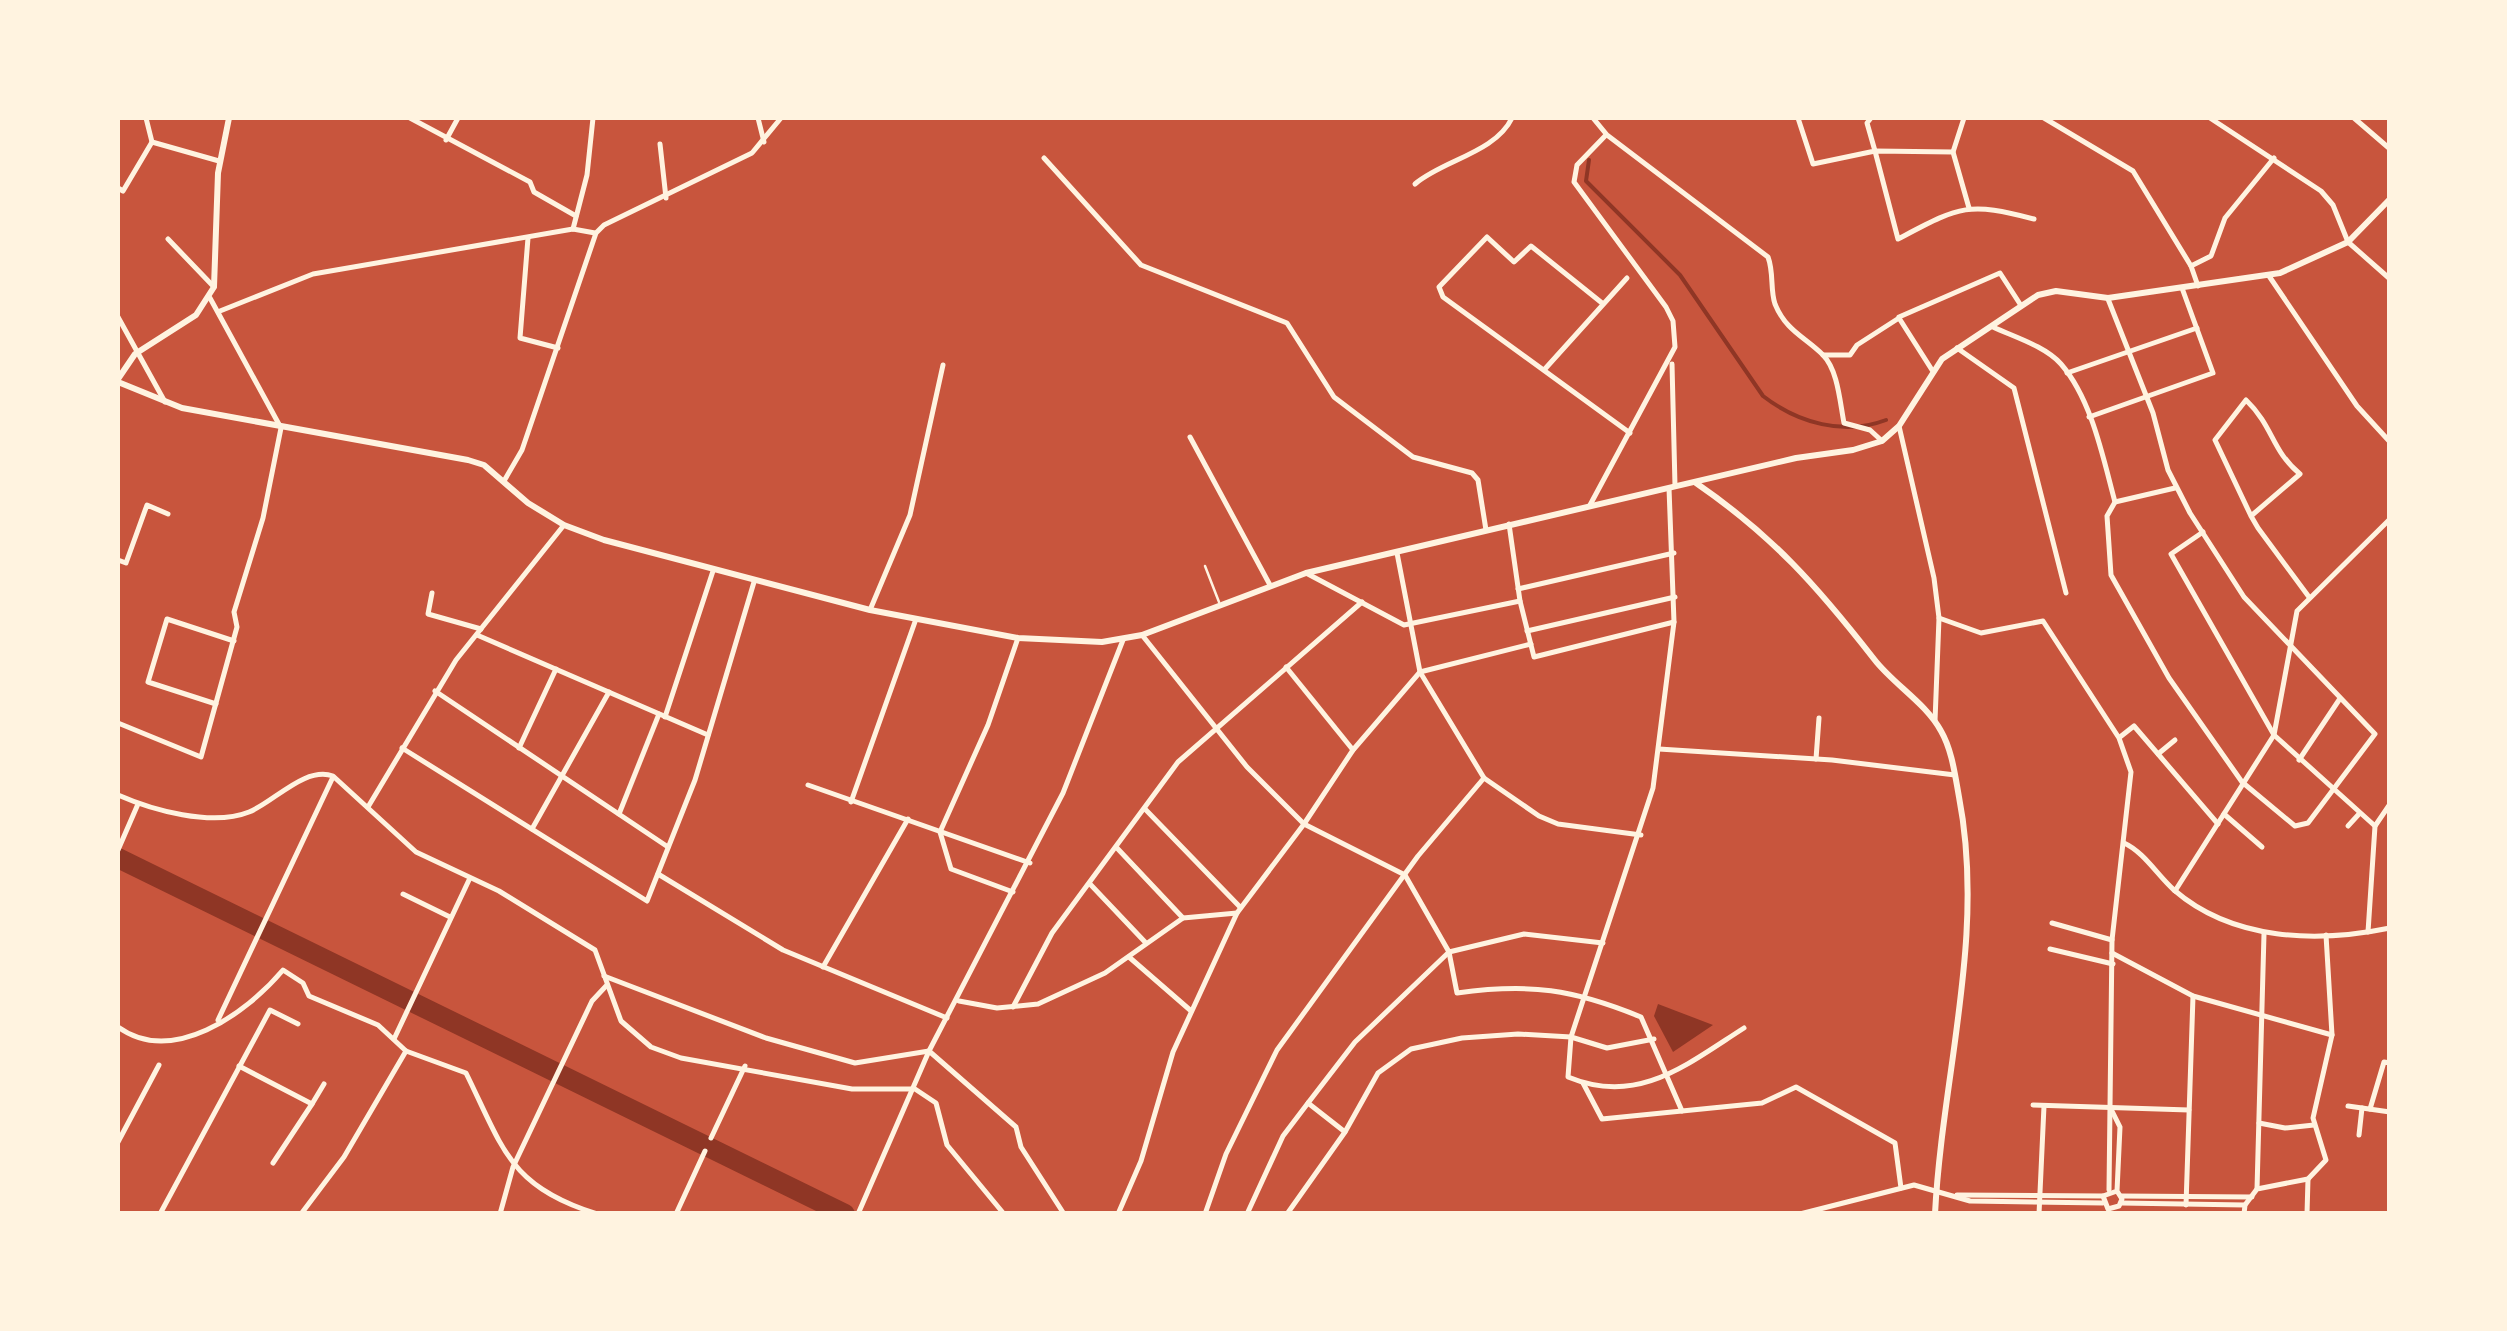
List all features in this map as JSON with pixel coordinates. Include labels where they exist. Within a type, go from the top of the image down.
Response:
[{"type":"street","points":[[118,188],[123,191],[152,142],[146,118]]},
{"type":"street","points":[[229,118],[220,161],[214,287],[210,298],[196,315],[140,351],[118,381],[166,404],[468,460],[564,525],[754,582],[870,610],[1018,638],[1123,640],[1306,573],[1882,440],[1899,426],[1932,370],[2020,304],[2056,292],[2108,298],[2270,276],[2348,242],[2390,199]]},
{"type":"street","points":[[410,118],[530,182],[534,192],[576,216]]},
{"type":"street","points":[[446,140],[458,118]]},
{"type":"street","points":[[573,230],[587,175],[593,118]]},
{"type":"street","points":[[758,118],[764,142]]},
{"type":"street","points":[[504,482],[522,450],[596,234],[604,225],[666,198],[764,142],[780,118]]},
{"type":"street","points":[[1415,184],[1430,171],[1495,139],[1512,118]]},
{"type":"street","points":[[1593,118],[1606,135],[1768,258],[1778,308],[1798,339],[1823,355],[1833,375],[1844,423],[1870,430],[1882,440]]},
{"type":"street","points":[[1798,118],[1813,164],[1875,151],[1954,152]]},
{"type":"street","points":[[1871,118],[1868,123],[1898,239],[1956,208],[1989,207],[2034,219]]},
{"type":"street","points":[[1964,118],[1954,152],[1969,208]]},
{"type":"street","points":[[2044,118],[2133,172],[2192,266],[2198,286]]},
{"type":"street","points":[[2210,118],[2306,178],[2333,205],[2348,242],[2390,279]]},
{"type":"street","points":[[2354,118],[2390,149]]},
{"type":"street","points":[[1606,135],[1577,166],[1574,182],[1670,313],[1676,333],[1672,361],[1674,622],[1659,749],[1642,834],[1571,1038],[1568,1077],[1616,1090],[1670,1075],[1744,1028]]},
{"type":"street","points":[[152,142],[220,161]]},
{"type":"street","points":[[660,144],[666,198]]},
{"type":"street","points":[[1044,158],[1141,265],[1287,323],[1334,397],[1413,456],[1472,472],[1478,480],[1486,530]]},
{"type":"street","points":[[2192,266],[2210,256],[2225,218],[2274,158]]},
{"type":"street","points":[[220,312],[313,274],[573,230],[596,234]]},
{"type":"street","points":[[1602,303],[1531,246],[1514,262],[1488,237],[1439,288],[1443,297],[1630,433]]},
{"type":"street","points":[[528,238],[520,338],[558,348]]},
{"type":"street","points":[[168,240],[214,287]]},
{"type":"street","points":[[1823,355],[1850,354],[1898,318],[2000,274],[2020,304]]},
{"type":"street","points":[[2270,276],[2358,406],[2390,442]]},
{"type":"street","points":[[1544,370],[1627,278]]},
{"type":"street","points":[[2089,417],[2213,372],[2182,288]]},
{"type":"street","points":[[118,723],[202,757],[234,641],[234,612],[263,518],[281,428],[210,298]]},
{"type":"street","points":[[1992,327],[2059,361],[2067,373],[2089,417],[2114,502],[2107,516],[2111,575],[2169,678],[2242,782],[2295,826],[2308,824],[2336,792],[2375,734],[2244,597],[2175,488],[2147,398],[2108,298]]},
{"type":"street","points":[[118,318],[140,351],[166,404]]},
{"type":"street","points":[[1898,318],[1932,370]]},
{"type":"street","points":[[2067,373],[2196,328]]},
{"type":"street","points":[[1958,348],[2014,388],[2066,593]]},
{"type":"street","points":[[1590,505],[1672,361]]},
{"type":"street","points":[[870,610],[910,515],[943,365]]},
{"type":"street","points":[[2251,516],[2300,474],[2278,456],[2268,420],[2246,400],[2214,440],[2251,516],[2309,596]]},
{"type":"street","points":[[1899,426],[1929,550],[1939,618],[1935,721],[1955,775],[1964,822],[1968,901],[1960,1018],[1935,1214]]},
{"type":"street","points":[[1190,437],[1270,584]]},
{"type":"street","points":[[1695,482],[1752,522],[1817,586],[1888,676],[1935,721]]},
{"type":"street","points":[[2114,502],[2175,488]]},
{"type":"street","points":[[118,560],[126,563],[147,506],[168,514]]},
{"type":"street","points":[[2175,891],[2274,735],[2297,611],[2390,519]]},
{"type":"street","points":[[1509,524],[1520,601],[1534,657],[1674,622]]},
{"type":"street","points":[[368,806],[435,692],[564,525]]},
{"type":"street","points":[[2203,532],[2171,554],[2274,735],[2374,826]]},
{"type":"street","points":[[1397,550],[1420,672],[1484,778],[1558,824],[1642,834]]},
{"type":"street","points":[[1518,589],[1674,553]]},
{"type":"street","points":[[618,815],[662,716],[712,571]]},
{"type":"street","points":[[1306,573],[1411,624],[1520,601]]},
{"type":"street","points":[[402,748],[647,902],[709,736],[754,582]]},
{"type":"street","points":[[432,593],[428,614],[480,632],[709,736]]},
{"type":"street","points":[[1528,631],[1675,597]]},
{"type":"street","points":[[1013,1006],[1052,933],[1178,762],[1362,602]]},
{"type":"street","points":[[1939,618],[1981,634],[2042,622],[2118,738],[2131,772],[2112,940],[2112,1202]]},
{"type":"street","points":[[851,802],[916,619]]},
{"type":"street","points":[[216,704],[148,682],[168,620],[234,641]]},
{"type":"street","points":[[1142,635],[1214,727],[1304,824],[1406,875],[1449,952],[1457,993],[1516,984],[1586,994],[1641,1016],[1670,1075],[1682,1111]]},
{"type":"street","points":[[1013,892],[951,868],[940,832],[988,725],[1018,638]]},
{"type":"street","points":[[858,1214],[929,1051],[1030,863],[1090,729],[1123,640]]},
{"type":"street","points":[[1118,1214],[1141,1161],[1190,1010],[1239,911],[1304,824],[1352,750],[1420,672],[1531,644]]},
{"type":"street","points":[[1286,667],[1352,750]]},
{"type":"street","points":[[519,748],[556,669]]},
{"type":"street","points":[[435,692],[668,848]]},
{"type":"street","points":[[532,829],[564,779],[609,692]]},
{"type":"street","points":[[2298,760],[2339,700]]},
{"type":"street","points":[[1816,759],[1820,718]]},
{"type":"street","points":[[2118,738],[2134,726],[2218,824]]},
{"type":"street","points":[[2158,754],[2175,740]]},
{"type":"street","points":[[1659,749],[1816,759],[1955,775]]},
{"type":"street","points":[[118,795],[138,804],[206,816],[236,815],[316,774],[334,776],[416,852],[499,891],[542,920],[587,943],[601,961],[606,986],[621,1022],[651,1047],[681,1058],[745,1066],[852,1089],[915,1090],[936,1103],[947,1144],[1004,1214]]},
{"type":"street","points":[[216,1023],[334,776]]},
{"type":"street","points":[[1205,1214],[1226,1154],[1268,1066],[1406,875],[1484,778]]},
{"type":"street","points":[[808,785],[1030,863]]},
{"type":"street","points":[[118,850],[138,804]]},
{"type":"street","points":[[2368,932],[2374,826],[2390,804]]},
{"type":"street","points":[[1145,808],[1239,911]]},
{"type":"street","points":[[2348,826],[2360,813]]},
{"type":"street","points":[[2224,814],[2262,847]]},
{"type":"street","points":[[823,967],[908,819]]},
{"type":"street","points":[[2124,843],[2175,891],[2213,917],[2264,934],[2326,935],[2390,928]]},
{"type":"street","points":[[1117,848],[1184,918]]},
{"type":"street","points":[[658,874],[731,922],[823,967],[947,1018]]},
{"type":"street","points":[[394,1041],[407,1005],[469,880]]},
{"type":"street","points":[[1090,884],[1145,942]]},
{"type":"street","points":[[404,894],[450,917]]},
{"type":"street","points":[[959,1001],[980,1007],[1013,1006],[1066,994],[1184,918],[1239,911]]},
{"type":"street","points":[[2052,923],[2112,940]]},
{"type":"street","points":[[1247,1214],[1283,1136],[1308,1103],[1356,1042],[1449,952],[1524,934],[1603,943]]},
{"type":"street","points":[[2244,1214],[2244,1205],[2257,1189],[2264,934]]},
{"type":"street","points":[[2257,1189],[2308,1179],[2326,1160],[2314,1125],[2332,1035],[2326,935]]},
{"type":"street","points":[[2050,949],[2113,964]]},
{"type":"street","points":[[2112,952],[2194,996],[2332,1035]]},
{"type":"street","points":[[1128,957],[1190,1010]]},
{"type":"street","points":[[118,1027],[134,1038],[167,1044],[216,1023],[261,996],[282,970],[304,983],[309,996],[378,1025],[406,1051],[466,1074],[513,1168],[557,1198],[597,1214]]},
{"type":"street","points":[[604,976],[766,1038],[856,1063],[929,1051]]},
{"type":"street","points":[[500,1214],[513,1168],[592,1001],[606,986]]},
{"type":"street","points":[[2186,1205],[2194,996]]},
{"type":"street","points":[[160,1214],[270,1010],[298,1024]]},
{"type":"street","points":[[1287,1214],[1346,1132],[1378,1074],[1411,1049],[1493,1035],[1571,1038],[1607,1048],[1654,1039]]},
{"type":"street","points":[[300,1214],[344,1157],[406,1051]]},
{"type":"street","points":[[929,1051],[1016,1127],[1021,1147],[1064,1214]]},
{"type":"street","points":[[2370,1109],[2384,1062],[2390,1063]]},
{"type":"street","points":[[118,1142],[158,1065]]},
{"type":"street","points":[[240,1066],[312,1104]]},
{"type":"street","points":[[711,1138],[745,1066]]},
{"type":"street","points":[[274,1162],[324,1084]]},
{"type":"street","points":[[1583,1084],[1602,1119],[1762,1104],[1796,1087],[1895,1143],[1900,1188]]},
{"type":"street","points":[[1308,1103],[1346,1132]]},
{"type":"street","points":[[2033,1106],[2189,1110]]},
{"type":"street","points":[[2039,1214],[2044,1106]]},
{"type":"street","points":[[2348,1106],[2390,1112]]},
{"type":"street","points":[[2359,1135],[2362,1108]]},
{"type":"street","points":[[2258,1123],[2285,1128],[2314,1125]]},
{"type":"street","points":[[676,1214],[705,1151]]},
{"type":"street","points":[[2307,1214],[2308,1179]]},
{"type":"street","points":[[1800,1214],[1926,1185],[1970,1201],[2244,1205]]},
{"type":"street","points":[[1954,1196],[2040,1194],[2112,1202],[2186,1196],[2252,1197]]},
{"type":"lane","points":[[1205,566],[1220,604]]},
{"type":"shaded area","points":[[1658,1004],[1713,1025],[1673,1052],[1654,1016]]},
{"type":"waterway","points":[[1589,160],[1586,181],[1680,275],[1763,396],[1791,413],[1822,424],[1854,427],[1886,420]]},
{"type":"waterway","points":[[118,858],[845,1214]]}]
